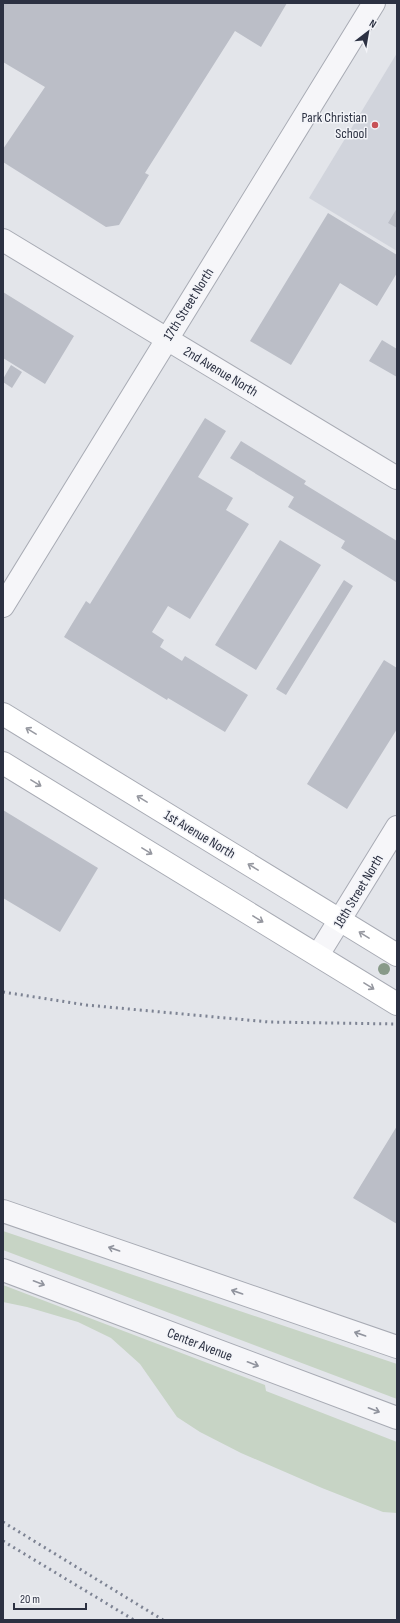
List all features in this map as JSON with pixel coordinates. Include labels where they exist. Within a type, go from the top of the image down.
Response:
[{"type":"main road","name":"1st Avenue North","points":[[3,714],[397,955]]},
{"type":"main road","points":[[3,763],[397,1004]]},
{"type":"street","name":"17th Street North","points":[[3,606],[374,3]]},
{"type":"street","name":"2nd Avenue North","points":[[3,240],[397,478]]},
{"type":"street","name":"18th Street North","points":[[318,955],[397,826]]},
{"type":"street","points":[[3,1211],[397,1347]]},
{"type":"street","name":"Center Avenue","points":[[3,1270],[397,1418]]},
{"type":"shaded area","name":"Park Christian School","points":[[397,53],[397,251],[309,198]]},
{"type":"green space","points":[[3,1231],[397,1364],[397,1399],[3,1250]]},
{"type":"green space","points":[[3,1285],[265,1385],[266,1391],[397,1442],[397,1513],[383,1512],[322,1488],[241,1453],[200,1432],[177,1417],[140,1364],[111,1338],[78,1322],[27,1307],[3,1302]]},
{"type":"building","points":[[3,3],[287,3],[261,47],[235,31],[145,173],[149,175],[119,225],[106,227],[3,162],[3,149],[45,87],[3,62]]},
{"type":"building","points":[[397,208],[397,228],[388,223]]},
{"type":"building","points":[[328,213],[397,255],[397,273],[377,306],[340,283],[291,365],[250,341]]},
{"type":"building","points":[[3,292],[74,336],[45,384],[3,358]]},
{"type":"building","points":[[382,340],[397,349],[397,377],[369,361]]},
{"type":"building","points":[[11,365],[22,372],[12,388],[3,382],[3,379]]},
{"type":"building","points":[[205,418],[226,431],[198,477],[233,498],[226,510],[249,524],[190,619],[168,606],[152,632],[164,640],[160,647],[182,661],[185,656],[248,695],[225,732],[168,698],[167,700],[64,637],[86,601],[90,604]]},
{"type":"building","points":[[241,441],[306,481],[304,484],[397,541],[396,582],[341,548],[345,541],[288,507],[294,497],[230,458]]},
{"type":"building","points":[[280,540],[321,565],[256,670],[215,645]]},
{"type":"building","points":[[344,580],[353,586],[286,695],[276,689]]},
{"type":"building","points":[[384,660],[397,668],[397,729],[347,809],[307,784]]},
{"type":"building","points":[[3,810],[98,868],[60,932],[3,898]]},
{"type":"building","points":[[397,1126],[397,1224],[353,1198]]},
{"type":"railway","points":[[3,992],[86,1005],[269,1022],[397,1024]]},
{"type":"railway","points":[[3,1522],[163,1620]]},
{"type":"railway","points":[[3,1541],[134,1620]]},
{"type":"place","name":"Park Christian School","points":[[375,125]]}]
